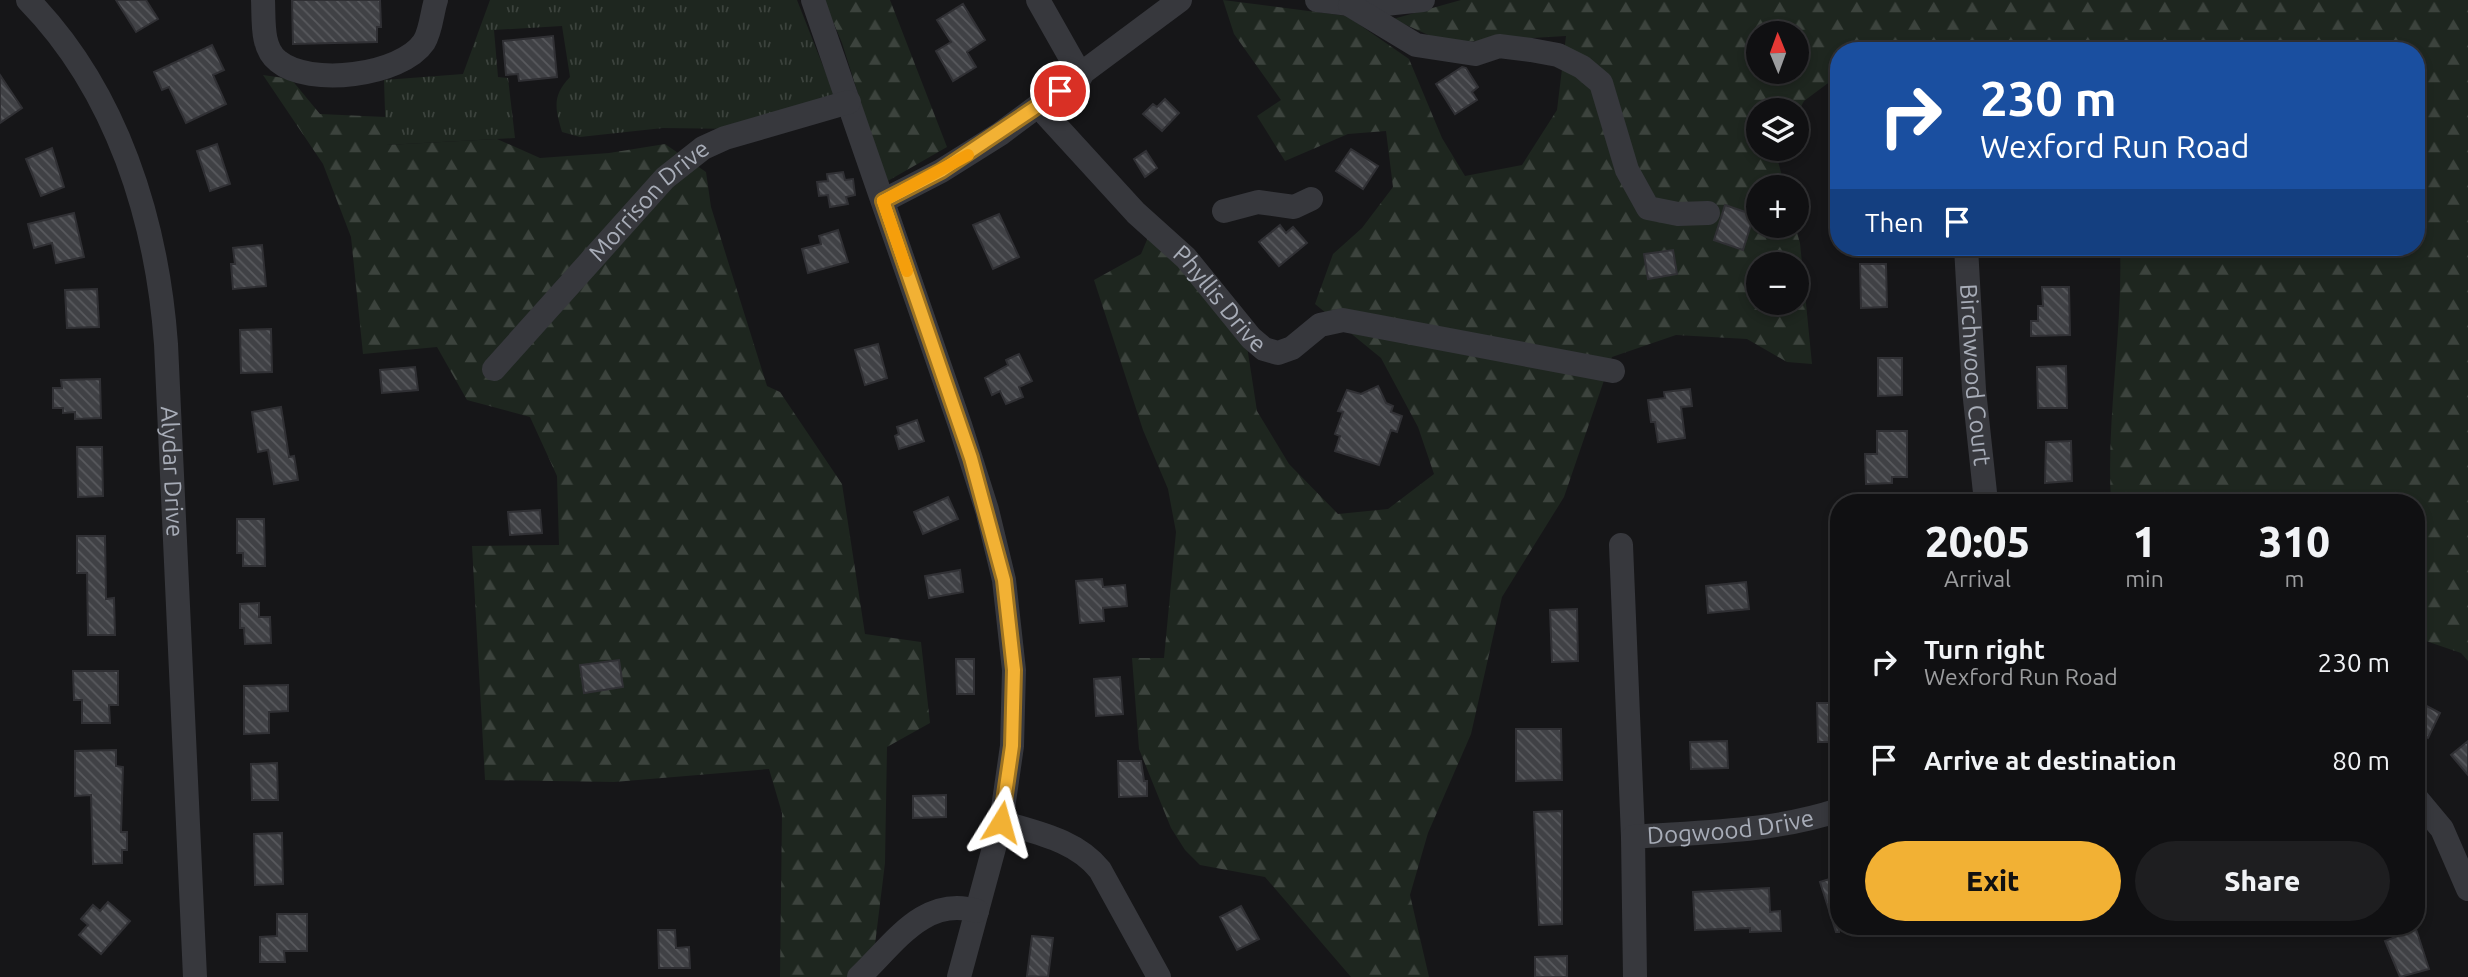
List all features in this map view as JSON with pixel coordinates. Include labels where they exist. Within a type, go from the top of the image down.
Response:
[{"type":"street","name":"Alydar Drive","points":[[28,0],[59,34],[110,120],[140,197],[161,281],[167,358],[195,977]]},
{"type":"street","points":[[263,0],[266,44],[276,61],[315,76],[346,75],[409,56],[425,41],[436,0]]},
{"type":"street","points":[[813,0],[971,458],[1004,580],[1014,670],[1012,746],[1001,822],[959,977]]},
{"type":"street","points":[[1038,0],[1081,76]]},
{"type":"street","points":[[883,201],[941,171],[1039,107],[1160,12],[1180,0]]},
{"type":"street","points":[[1317,0],[1350,5],[1394,5],[1423,0]]},
{"type":"street","points":[[1350,5],[1416,46],[1475,54],[1499,47],[1531,50],[1558,55],[1582,67],[1601,83],[1627,170],[1648,208],[1678,214],[1708,213]]},
{"type":"street","name":"Morrison Drive","points":[[494,369],[665,178],[703,148],[725,138],[849,102]]},
{"type":"street","name":"Phyllis Drive","points":[[1039,107],[1136,213],[1186,258],[1264,349],[1278,353],[1292,348],[1320,325],[1343,320],[1613,371]]},
{"type":"street","points":[[1224,211],[1258,202],[1294,207],[1311,200]]},
{"type":"street","name":"Birchwood Court","points":[[1967,256],[1974,390],[1985,494]]},
{"type":"street","points":[[1621,545],[1633,837]]},
{"type":"street","points":[[2425,809],[2442,829],[2468,890]]},
{"type":"street","name":"Dogwood Drive","points":[[1635,977],[1633,837],[1769,827],[1808,821],[1830,813]]},
{"type":"street","points":[[1001,822],[1072,845],[1089,856],[1100,870],[1159,977]]},
{"type":"street","points":[[859,977],[917,921],[933,910],[961,906],[976,911]]},
{"type":"green space","points":[[490,0],[797,0],[834,94],[737,129],[663,128],[580,137],[562,132],[558,116],[558,96],[570,77],[562,26],[494,30],[498,77],[508,78],[515,138],[386,145],[384,80],[463,74]]},
{"type":"green space","points":[[824,0],[890,0],[947,147],[886,182],[842,43]]},
{"type":"green space","points":[[1223,0],[1347,16],[1409,59],[1442,138],[1465,176],[1522,165],[1557,110],[1566,36],[1446,43],[1393,19],[1461,0],[2468,0],[2468,661],[2461,653],[2425,641],[2425,494],[2111,494],[2120,256],[2425,256],[2425,42],[1830,42],[1830,82],[1808,98],[1746,98],[1746,161],[1778,161],[1782,175],[1746,175],[1746,238],[1799,238],[1801,252],[1746,252],[1746,315],[1807,315],[1812,364],[1787,362],[1747,339],[1676,335],[1612,357],[1564,497],[1502,597],[1471,734],[1428,833],[1410,895],[1429,977],[1351,977],[1265,877],[1200,865],[1185,850],[1171,828],[1139,749],[1132,658],[1164,658],[1176,532],[1168,489],[1143,430],[1094,280],[1141,254],[1149,235],[1199,281],[1247,346],[1257,411],[1289,464],[1338,514],[1388,509],[1434,474],[1418,427],[1381,358],[1315,304],[1333,254],[1362,228],[1393,187],[1386,131],[1348,134],[1285,161],[1257,116],[1281,100],[1234,34]]},
{"type":"green space","points":[[263,75],[291,79],[320,114],[386,117],[387,145],[497,139],[540,158],[609,153],[665,144],[706,172],[711,207],[767,386],[780,392],[842,484],[865,634],[921,642],[930,723],[887,747],[885,863],[871,977],[780,977],[782,813],[769,769],[614,782],[485,780],[472,546],[559,545],[557,476],[530,417],[467,400],[437,347],[363,354],[351,237],[323,164]]},
{"type":"building","points":[[116,0],[146,0],[158,19],[136,32]]},
{"type":"building","points":[[292,0],[380,0],[381,27],[377,27],[377,42],[293,44]]},
{"type":"building","points":[[963,4],[985,40],[967,52],[976,67],[953,81],[936,51],[951,42],[937,20]]},
{"type":"building","points":[[553,36],[557,77],[519,81],[518,74],[506,75],[503,41]]},
{"type":"building","points":[[212,45],[224,70],[213,75],[226,104],[186,123],[169,87],[162,90],[154,72]]},
{"type":"building","points":[[1462,67],[1466,68],[1478,87],[1472,92],[1477,100],[1455,114],[1436,84]]},
{"type":"building","points":[[0,75],[22,108],[0,123]]},
{"type":"building","points":[[1165,99],[1179,113],[1162,131],[1143,114],[1153,104],[1157,107]]},
{"type":"building","points":[[217,144],[230,184],[210,191],[197,151]]},
{"type":"building","points":[[52,148],[64,187],[41,196],[26,159]]},
{"type":"building","points":[[1351,149],[1378,166],[1363,189],[1336,171]]},
{"type":"building","points":[[1146,151],[1157,168],[1145,177],[1134,159]]},
{"type":"building","points":[[843,172],[845,180],[853,179],[855,195],[846,197],[848,204],[830,207],[828,195],[819,196],[817,182],[828,181],[827,174]]},
{"type":"building","points":[[1725,205],[1746,212],[1747,238],[1743,250],[1714,240]]},
{"type":"building","points":[[74,213],[84,257],[56,263],[52,243],[34,248],[28,224]]},
{"type":"building","points":[[999,214],[1019,257],[993,269],[973,225]]},
{"type":"building","points":[[1280,225],[1286,233],[1293,227],[1307,243],[1279,266],[1259,242]]},
{"type":"building","points":[[838,230],[848,262],[808,273],[802,249],[821,244],[819,236]]},
{"type":"building","points":[[262,245],[266,286],[233,289],[233,248]]},
{"type":"building","points":[[1673,250],[1677,274],[1648,279],[1644,254]]},
{"type":"building","points":[[1860,264],[1886,264],[1887,307],[1861,308]]},
{"type":"building","points":[[2042,287],[2069,287],[2070,335],[2031,336],[2031,321],[2038,321],[2038,306],[2043,306]]},
{"type":"building","points":[[97,289],[99,327],[67,328],[65,290]]},
{"type":"building","points":[[271,329],[272,372],[241,373],[240,330]]},
{"type":"building","points":[[878,344],[887,378],[865,385],[855,350]]},
{"type":"building","points":[[1019,354],[1032,381],[1019,387],[1023,397],[1006,404],[1000,391],[992,395],[985,378],[1008,365],[1006,360]]},
{"type":"building","points":[[1878,358],[1902,358],[1902,395],[1878,396]]},
{"type":"building","points":[[2066,366],[2067,408],[2038,408],[2037,367]]},
{"type":"building","points":[[415,367],[418,390],[382,393],[380,370]]},
{"type":"building","points":[[100,379],[101,418],[75,419],[75,412],[63,413],[63,408],[53,408],[53,388],[62,388],[61,380]]},
{"type":"building","points":[[1378,386],[1386,403],[1393,406],[1391,412],[1402,416],[1397,432],[1391,430],[1379,465],[1335,451],[1340,436],[1335,434],[1343,412],[1338,411],[1347,390],[1361,394]]},
{"type":"building","points":[[1690,389],[1692,406],[1681,407],[1685,438],[1658,442],[1655,422],[1651,422],[1648,400],[1665,398],[1664,392]]},
{"type":"building","points":[[281,407],[289,457],[294,456],[298,480],[274,484],[268,450],[258,452],[252,412]]},
{"type":"building","points":[[917,420],[924,441],[899,449],[895,436],[899,434],[897,427]]},
{"type":"building","points":[[1877,431],[1907,431],[1907,477],[1892,477],[1892,483],[1866,484],[1865,454],[1877,454]]},
{"type":"building","points":[[2071,441],[2072,481],[2045,483],[2046,442]]},
{"type":"building","points":[[77,447],[102,447],[103,496],[78,497]]},
{"type":"building","points":[[948,497],[958,519],[923,534],[914,512]]},
{"type":"building","points":[[540,510],[542,533],[510,535],[508,512]]},
{"type":"building","points":[[237,519],[264,519],[265,566],[243,566],[243,553],[237,553]]},
{"type":"building","points":[[77,536],[105,536],[106,599],[114,598],[115,635],[88,635],[87,573],[77,573]]},
{"type":"building","points":[[960,570],[963,592],[929,598],[925,576]]},
{"type":"building","points":[[1102,579],[1103,587],[1125,585],[1127,606],[1103,608],[1104,621],[1080,623],[1076,581]]},
{"type":"building","points":[[1746,582],[1749,609],[1708,613],[1706,586]]},
{"type":"building","points":[[259,603],[259,617],[270,617],[271,643],[245,644],[244,628],[240,628],[240,604]]},
{"type":"building","points":[[1577,609],[1578,661],[1552,662],[1550,610]]},
{"type":"building","points":[[956,659],[974,659],[974,694],[957,694]]},
{"type":"building","points":[[619,660],[623,687],[584,693],[580,665]]},
{"type":"building","points":[[73,671],[118,671],[118,705],[109,705],[110,723],[82,723],[82,700],[74,700]]},
{"type":"building","points":[[1120,677],[1123,714],[1096,716],[1094,679]]},
{"type":"building","points":[[288,685],[288,711],[269,712],[269,733],[244,734],[244,686]]},
{"type":"building","points":[[1817,703],[1830,703],[1830,742],[1818,742]]},
{"type":"building","points":[[2425,705],[2440,713],[2428,738],[2425,737]]},
{"type":"building","points":[[1516,729],[1561,729],[1562,780],[1516,781]]},
{"type":"building","points":[[1727,741],[1728,768],[1691,769],[1690,742]]},
{"type":"building","points":[[2468,741],[2468,775],[2451,755]]},
{"type":"building","points":[[116,750],[116,766],[123,767],[121,832],[127,832],[127,850],[122,850],[122,863],[93,864],[91,795],[75,796],[75,751]]},
{"type":"building","points":[[1118,761],[1141,761],[1144,781],[1147,781],[1147,796],[1119,797]]},
{"type":"building","points":[[277,763],[278,800],[252,800],[251,764]]},
{"type":"building","points":[[946,795],[946,817],[913,818],[913,796]]},
{"type":"building","points":[[1562,811],[1562,924],[1539,925],[1534,812]]},
{"type":"building","points":[[282,833],[283,884],[255,885],[254,834]]},
{"type":"building","points":[[1830,879],[1830,913],[1820,882]]},
{"type":"building","points":[[1769,888],[1770,912],[1780,911],[1781,931],[1750,932],[1750,928],[1695,930],[1693,892]]},
{"type":"building","points":[[108,902],[130,921],[101,954],[79,935],[88,925],[81,919],[93,905],[100,911]]},
{"type":"building","points":[[1241,906],[1259,939],[1237,950],[1220,917]]},
{"type":"building","points":[[277,914],[307,914],[307,951],[284,951],[285,962],[260,962],[260,937],[277,936]]},
{"type":"building","points":[[658,930],[675,930],[676,948],[689,947],[690,968],[659,968]]},
{"type":"building","points":[[2400,935],[2418,935],[2429,969],[2400,977],[2385,941]]},
{"type":"building","points":[[1032,936],[1053,938],[1048,977],[1027,976]]},
{"type":"building","points":[[1567,956],[1567,977],[1535,977],[1535,957]]},
{"type":"slow traffic","points":[[907,271],[883,201],[968,155]]},
{"type":"route","points":[[1001,822],[1012,746],[1014,670],[1004,580],[971,458],[883,201],[941,171],[1000,134],[1060,91]]}]
